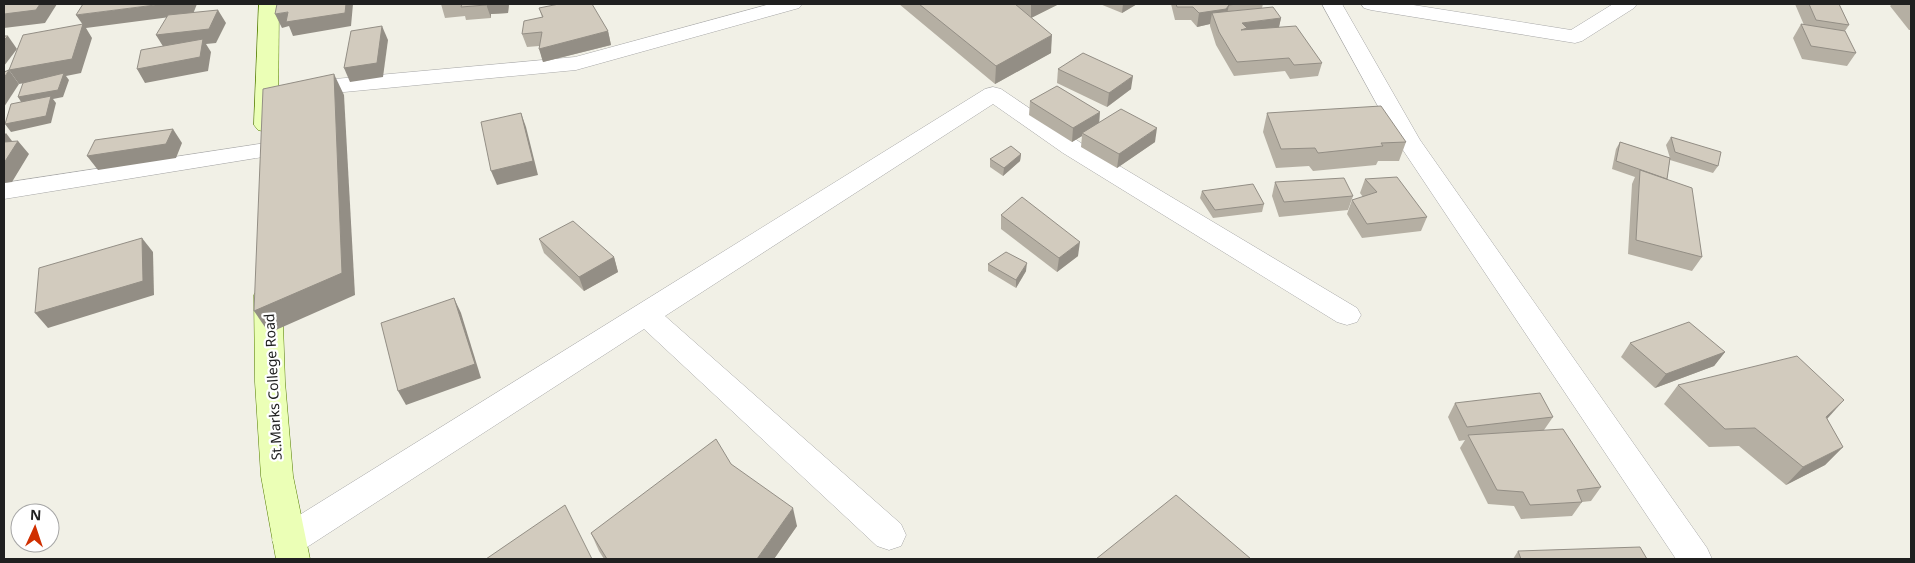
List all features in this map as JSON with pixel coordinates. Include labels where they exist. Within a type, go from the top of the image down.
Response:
[{"type":"main road","points":[[267,179],[266,92],[269,4]]},
{"type":"main road","name":"St.Marks College Road","points":[[268,266],[270,382],[277,476],[291,550]]},
{"type":"street","points":[[266,92],[576,63],[792,4]]},
{"type":"street","points":[[1332,4],[1410,141],[1695,559]]},
{"type":"street","points":[[1371,4],[1574,37],[1627,4]]},
{"type":"street","points":[[291,550],[645,314],[993,94],[1072,148],[1347,315]]},
{"type":"street","points":[[4,191],[266,150]]},
{"type":"street","points":[[645,314],[889,535]]},
{"type":"building","points":[[4,4],[40,4],[36,10],[4,14]]},
{"type":"building","points":[[83,4],[163,4],[76,15]]},
{"type":"building","points":[[277,4],[346,4],[345,13],[286,22],[288,12],[275,14]]},
{"type":"building","points":[[462,4],[486,4],[486,5],[461,7]]},
{"type":"building","points":[[559,4],[592,4],[608,31],[539,49],[542,32],[522,34],[524,21],[543,17],[539,8]]},
{"type":"building","points":[[919,4],[1015,4],[1052,35],[996,66]]},
{"type":"building","points":[[1176,4],[1237,4],[1229,5],[1226,9],[1199,13],[1193,7],[1177,7]]},
{"type":"building","points":[[1809,4],[1839,4],[1849,25],[1816,20]]},
{"type":"building","points":[[1273,7],[1281,18],[1242,23],[1247,28],[1241,30],[1296,26],[1322,63],[1294,65],[1289,58],[1237,62],[1219,32],[1212,13]]},
{"type":"building","points":[[218,10],[209,29],[156,35],[168,15]]},
{"type":"building","points":[[83,24],[72,59],[9,70],[23,35]]},
{"type":"building","points":[[1801,24],[1845,31],[1856,53],[1811,46]]},
{"type":"building","points":[[382,26],[377,63],[344,68],[351,31]]},
{"type":"building","points":[[203,39],[200,57],[137,69],[141,50]]},
{"type":"building","points":[[1083,53],[1133,76],[1109,93],[1058,69]]},
{"type":"building","points":[[64,73],[58,90],[18,97],[23,83]]},
{"type":"building","points":[[334,74],[342,273],[254,311],[263,89]]},
{"type":"building","points":[[1057,86],[1100,112],[1073,128],[1030,101]]},
{"type":"building","points":[[51,96],[46,116],[5,124],[11,104]]},
{"type":"building","points":[[1381,106],[1406,142],[1381,143],[1383,146],[1318,153],[1315,148],[1281,149],[1267,113]]},
{"type":"building","points":[[1121,109],[1157,128],[1119,154],[1082,133]]},
{"type":"building","points":[[521,113],[533,161],[491,171],[481,122]]},
{"type":"building","points":[[173,129],[166,144],[87,156],[95,140]]},
{"type":"building","points":[[1671,137],[1721,152],[1718,166],[1675,152]]},
{"type":"building","points":[[18,141],[4,163],[4,142]]},
{"type":"building","points":[[1620,142],[1670,158],[1667,179],[1616,161]]},
{"type":"building","points":[[1011,146],[1021,154],[1004,168],[990,159]]},
{"type":"building","points":[[1640,170],[1692,188],[1702,257],[1636,240]]},
{"type":"building","points":[[1397,177],[1427,217],[1367,224],[1352,200],[1377,192],[1365,179]]},
{"type":"building","points":[[1344,178],[1353,196],[1284,202],[1275,182]]},
{"type":"building","points":[[1253,184],[1264,204],[1215,210],[1202,191]]},
{"type":"building","points":[[1022,197],[1080,242],[1059,258],[1001,215]]},
{"type":"building","points":[[573,221],[614,257],[579,277],[539,239]]},
{"type":"building","points":[[142,238],[143,281],[35,313],[39,268]]},
{"type":"building","points":[[1006,252],[1027,263],[1016,280],[988,264]]},
{"type":"building","points":[[454,298],[475,364],[398,391],[381,323]]},
{"type":"building","points":[[1689,322],[1725,352],[1666,374],[1630,343]]},
{"type":"building","points":[[1797,356],[1844,400],[1826,417],[1843,447],[1803,467],[1755,428],[1725,429],[1678,385]]},
{"type":"building","points":[[1540,393],[1553,417],[1467,427],[1455,403]]},
{"type":"building","points":[[1563,429],[1601,487],[1577,490],[1582,502],[1530,505],[1523,492],[1497,490],[1468,435]]},
{"type":"building","points":[[716,439],[731,464],[793,508],[757,559],[607,559],[591,533]]},
{"type":"building","points":[[1176,495],[1251,559],[1096,559]]},
{"type":"building","points":[[565,505],[592,559],[486,559]]},
{"type":"building","points":[[1640,547],[1647,559],[1521,559],[1518,551]]}]
